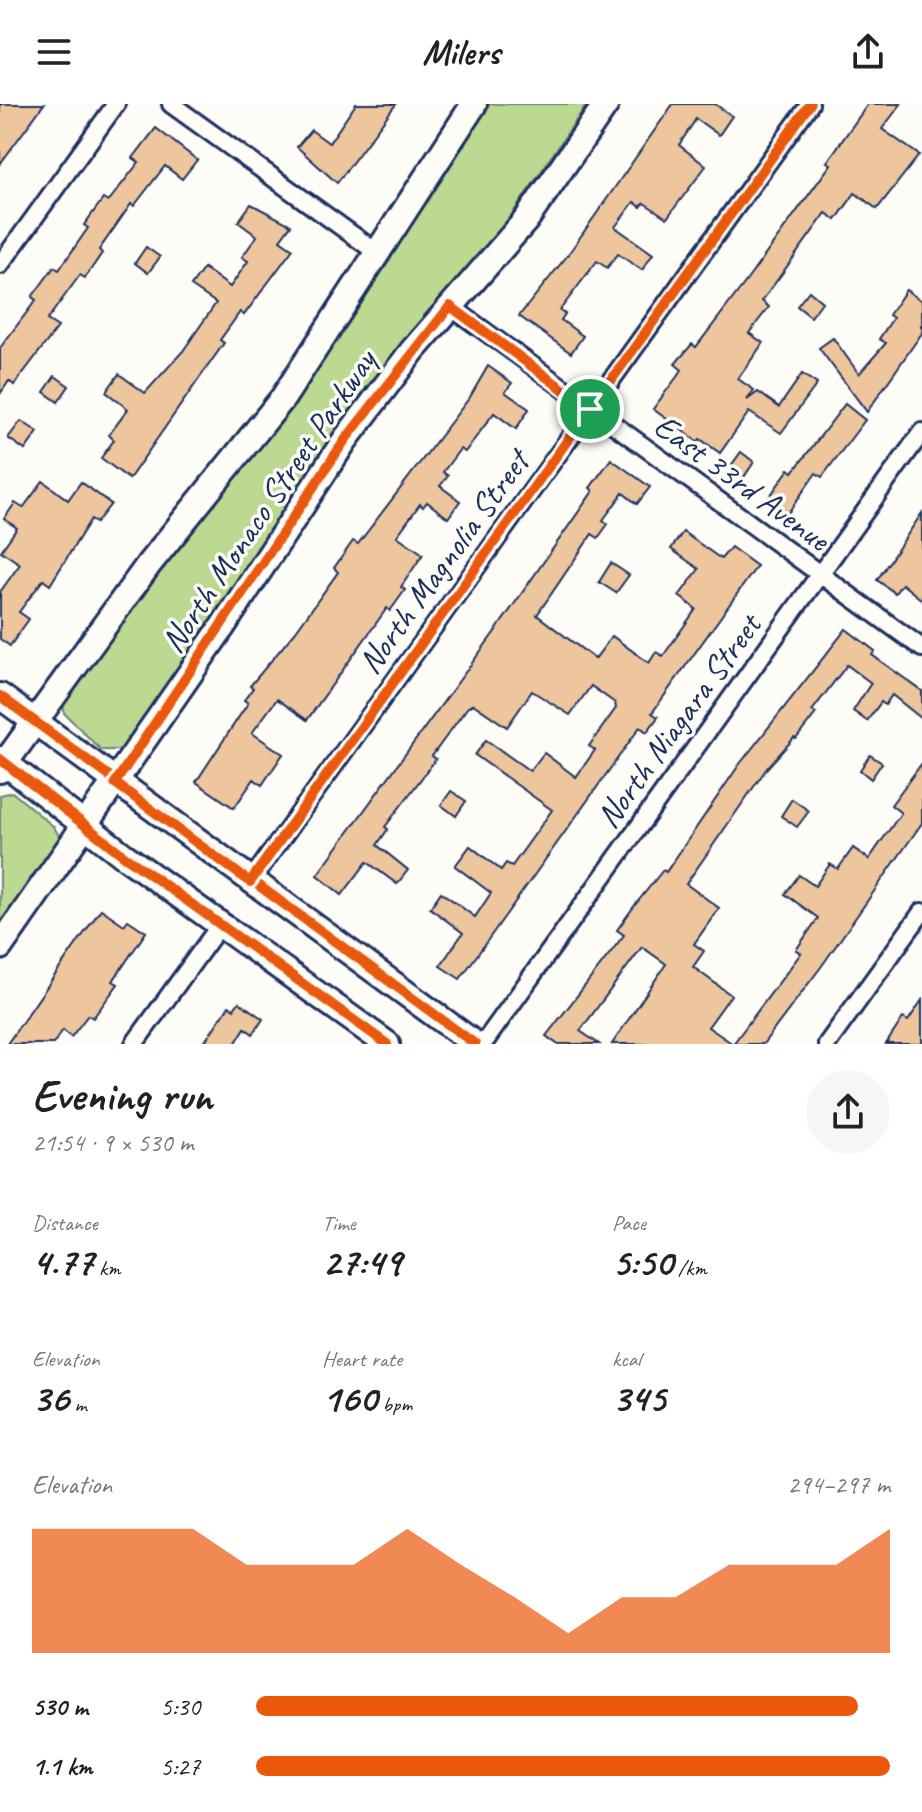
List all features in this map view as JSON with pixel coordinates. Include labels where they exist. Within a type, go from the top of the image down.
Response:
[{"type":"street","points":[[0,265],[116,104]]},
{"type":"street","points":[[171,104],[379,254]]},
{"type":"street","name":"North Monaco Street Parkway","points":[[2,764],[149,564],[283,398],[474,104]]},
{"type":"street","name":"North Monaco Street Parkway","points":[[0,947],[86,826],[345,440],[450,306],[526,220],[606,104]]},
{"type":"street","name":"North Magnolia Street","points":[[250,882],[810,104]]},
{"type":"street","name":"East 33rd Avenue","points":[[450,306],[922,648]]},
{"type":"street","name":"North Niagara Street","points":[[483,1044],[922,432]]},
{"type":"street","points":[[0,696],[475,1044]]},
{"type":"street","points":[[2,764],[86,826],[215,932],[387,1044]]},
{"type":"street","points":[[827,1044],[922,912]]},
{"type":"street","points":[[134,1044],[215,932]]},
{"type":"green space","points":[[490,104],[587,104],[504,226],[368,385],[185,661],[121,750],[101,750],[64,713],[63,693],[293,407],[388,263],[456,147]]},
{"type":"green space","points":[[12,792],[54,827],[60,838],[0,928],[0,795]]},
{"type":"building","points":[[0,104],[44,104],[0,164]]},
{"type":"building","points":[[356,104],[396,104],[337,183],[297,147],[311,130],[329,143]]},
{"type":"building","points":[[673,104],[715,104],[732,116],[719,135],[696,119],[679,145],[706,166],[667,218],[644,203],[641,207],[634,202],[615,227],[653,254],[642,270],[618,254],[607,268],[597,261],[560,310],[565,314],[561,320],[583,336],[571,353],[519,316],[567,256]]},
{"type":"building","points":[[868,104],[901,104],[882,129],[919,155],[877,209],[855,193],[836,220],[826,213],[762,301],[769,307],[749,333],[763,343],[738,379],[754,390],[747,400],[758,392],[779,407],[802,374],[817,384],[781,433],[749,412],[720,453],[700,439],[698,442],[653,409],[682,370],[675,364],[692,344],[696,347],[747,280],[831,164],[827,162]]},
{"type":"building","points":[[156,128],[197,160],[182,179],[165,166],[134,206],[131,204],[99,250],[102,253],[85,278],[80,275],[47,320],[58,327],[14,385],[9,381],[0,394],[0,348],[36,300],[32,297],[54,267],[59,270],[88,228],[84,225],[103,199],[108,202],[139,162],[133,158]]},
{"type":"building","points":[[251,204],[291,225],[280,240],[293,249],[244,315],[240,312],[220,340],[224,343],[129,479],[101,458],[114,440],[109,435],[128,409],[106,392],[119,374],[145,393],[183,351],[216,303],[191,286],[204,268],[230,287],[248,261],[242,257],[257,236],[238,222]]},
{"type":"building","points":[[146,247],[160,257],[148,273],[135,263]]},
{"type":"building","points":[[906,290],[922,301],[922,333],[867,412],[819,348],[833,338],[859,374],[886,343],[879,339],[893,318],[889,315]]},
{"type":"building","points":[[809,291],[822,302],[811,317],[797,306]]},
{"type":"building","points":[[488,366],[512,383],[505,392],[529,409],[516,429],[494,413],[465,452],[460,449],[443,472],[448,476],[440,486],[460,501],[448,518],[427,502],[423,507],[420,504],[397,536],[423,554],[401,587],[405,590],[390,611],[387,608],[307,720],[277,699],[252,733],[283,754],[262,785],[254,779],[234,808],[196,782],[248,703],[244,700],[253,688],[250,686],[296,631],[338,572],[334,568],[353,541],[358,544],[470,397]]},
{"type":"building","points":[[55,376],[69,386],[58,402],[44,392]]},
{"type":"building","points":[[845,404],[865,420],[822,477],[816,473],[788,513],[768,499],[789,469],[793,472]]},
{"type":"building","points":[[21,421],[38,432],[25,450],[8,438]]},
{"type":"building","points":[[741,452],[754,462],[744,477],[730,467]]},
{"type":"building","points":[[611,459],[650,487],[637,504],[623,493],[603,520],[608,524],[598,538],[592,534],[537,615],[595,659],[612,636],[649,663],[656,652],[663,656],[696,609],[679,596],[699,569],[671,549],[683,532],[721,559],[731,547],[757,566],[652,713],[658,717],[647,732],[640,727],[460,979],[440,966],[463,933],[430,908],[441,892],[475,917],[491,893],[455,866],[470,846],[501,870],[506,863],[512,866],[552,810],[475,755],[486,740],[530,771],[544,753],[576,777],[595,750],[589,746],[616,708],[615,703],[591,686],[570,715],[532,691],[507,727],[473,704],[432,756],[436,759],[385,827],[388,829],[377,845],[408,870],[397,884],[367,862],[342,895],[317,875],[499,626],[593,491],[590,488]]},
{"type":"building","points":[[43,481],[68,500],[81,482],[111,504],[96,523],[91,519],[50,585],[43,580],[19,612],[29,619],[10,646],[0,639],[0,592],[20,564],[1,551],[17,528],[4,519],[15,503],[23,508]]},
{"type":"building","points":[[922,513],[922,600],[902,584],[895,593],[877,580]]},
{"type":"building","points":[[611,563],[629,575],[616,593],[599,582]]},
{"type":"building","points":[[846,629],[875,651],[872,655],[922,691],[922,719],[892,695],[885,705],[881,702],[867,721],[853,711],[871,683],[847,665],[812,711],[816,713],[767,768],[686,884],[719,908],[694,944],[704,951],[693,967],[731,995],[708,1027],[733,1044],[612,1044],[666,964],[642,947],[580,1031],[599,1044],[557,1044],[546,1036],[624,935],[617,930],[635,905],[663,870],[666,872],[739,765]]},
{"type":"building","points":[[870,755],[882,763],[871,779],[860,770]]},
{"type":"building","points":[[922,763],[922,823],[763,1044],[733,1044],[801,953],[796,950],[818,918],[785,894],[799,875],[815,886],[830,864],[838,869],[853,848],[869,859],[901,813],[891,805]]},
{"type":"building","points":[[451,791],[466,801],[456,816],[441,805]]},
{"type":"building","points":[[792,799],[809,811],[797,827],[781,816]]},
{"type":"building","points":[[101,909],[124,925],[128,920],[146,932],[113,981],[118,984],[93,1018],[88,1015],[71,1037],[63,1030],[53,1044],[7,1044]]},
{"type":"building","points":[[922,1000],[922,1044],[886,1044],[903,1018],[908,1021]]},
{"type":"building","points":[[239,1002],[263,1019],[253,1034],[245,1028],[235,1044],[203,1044],[229,1006],[234,1009]]},
{"type":"cycle path","points":[[250,882],[810,104]]},
{"type":"cycle path","points":[[0,696],[475,1044]]},
{"type":"cycle path","points":[[0,759],[123,855],[387,1044]]},
{"type":"route","points":[[450,306],[590,409],[250,882],[115,783],[345,440],[385,385],[450,306]]}]
